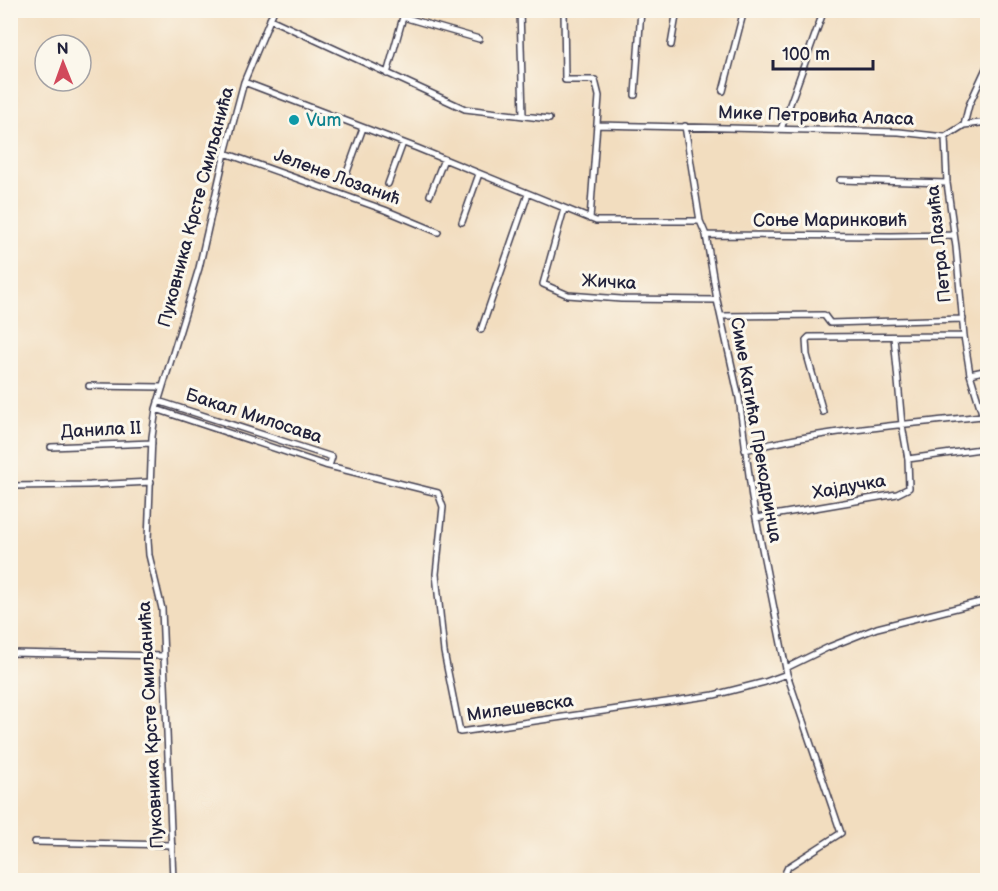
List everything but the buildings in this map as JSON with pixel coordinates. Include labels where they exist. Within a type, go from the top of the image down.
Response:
[{"type":"street","name":"Пуковника Крсте Смиљанића","points":[[173,880],[162,609],[149,555],[152,443],[156,408],[199,268],[244,82],[274,10]]},
{"type":"street","points":[[387,74],[405,10]]},
{"type":"street","points":[[520,10],[523,116]]},
{"type":"street","points":[[564,10],[565,80],[595,80],[599,96],[590,219]]},
{"type":"street","points":[[635,95],[641,10]]},
{"type":"street","points":[[671,45],[677,10]]},
{"type":"street","points":[[723,91],[744,10]]},
{"type":"street","points":[[781,129],[824,10]]},
{"type":"street","points":[[403,17],[479,39]]},
{"type":"street","points":[[270,19],[465,109],[549,119]]},
{"type":"street","points":[[964,125],[969,105],[987,64]]},
{"type":"street","points":[[244,82],[444,159],[596,221],[700,221]]},
{"type":"street","points":[[945,137],[964,125],[987,122]]},
{"type":"street","name":"Мике Петровића Аласа","points":[[597,125],[899,132],[945,137]]},
{"type":"street","name":"Симе Катића Прекодринца","points":[[685,126],[700,221],[706,235],[717,300],[739,398],[756,518],[786,671],[841,833],[788,867],[782,880]]},
{"type":"street","points":[[345,175],[363,128]]},
{"type":"street","name":"Петра Лазића","points":[[945,137],[947,183],[964,336],[970,374],[987,433]]},
{"type":"street","points":[[388,184],[403,143]]},
{"type":"street","name":"Јелене Лозанић","points":[[225,153],[385,210],[438,232]]},
{"type":"street","points":[[430,195],[444,159]]},
{"type":"street","points":[[462,222],[479,174]]},
{"type":"street","points":[[840,180],[947,183]]},
{"type":"street","points":[[481,330],[528,194]]},
{"type":"street","name":"Жичка","points":[[564,208],[543,284],[568,295],[621,299],[717,300]]},
{"type":"street","name":"Соње Маринковић","points":[[706,235],[954,235]]},
{"type":"street","points":[[721,316],[824,315],[830,323],[963,320]]},
{"type":"street","points":[[823,411],[807,355],[806,340],[809,337],[964,336]]},
{"type":"street","points":[[894,337],[902,425],[908,459]]},
{"type":"street","points":[[970,374],[987,370]]},
{"type":"street","points":[[89,386],[162,387]]},
{"type":"street","name":"Бакал Милосава","points":[[158,401],[332,457],[329,466]]},
{"type":"street","name":"Бакал Милосава","points":[[156,408],[329,466],[438,493]]},
{"type":"street","points":[[746,450],[782,440],[982,416]]},
{"type":"street","name":"Данила II","points":[[51,447],[152,443]]},
{"type":"street","name":"Хајдучка","points":[[756,518],[904,491],[911,485],[908,459],[987,448]]},
{"type":"street","points":[[10,486],[151,482]]},
{"type":"street","name":"Милешевска","points":[[438,493],[442,507],[436,573],[444,652],[460,732],[714,695],[786,671]]},
{"type":"street","points":[[786,671],[829,647],[878,628],[987,600]]},
{"type":"street","points":[[10,653],[164,656]]},
{"type":"street","points":[[35,842],[172,845]]},
{"type":"place","name":"Vum","points":[[294,120]]}]
